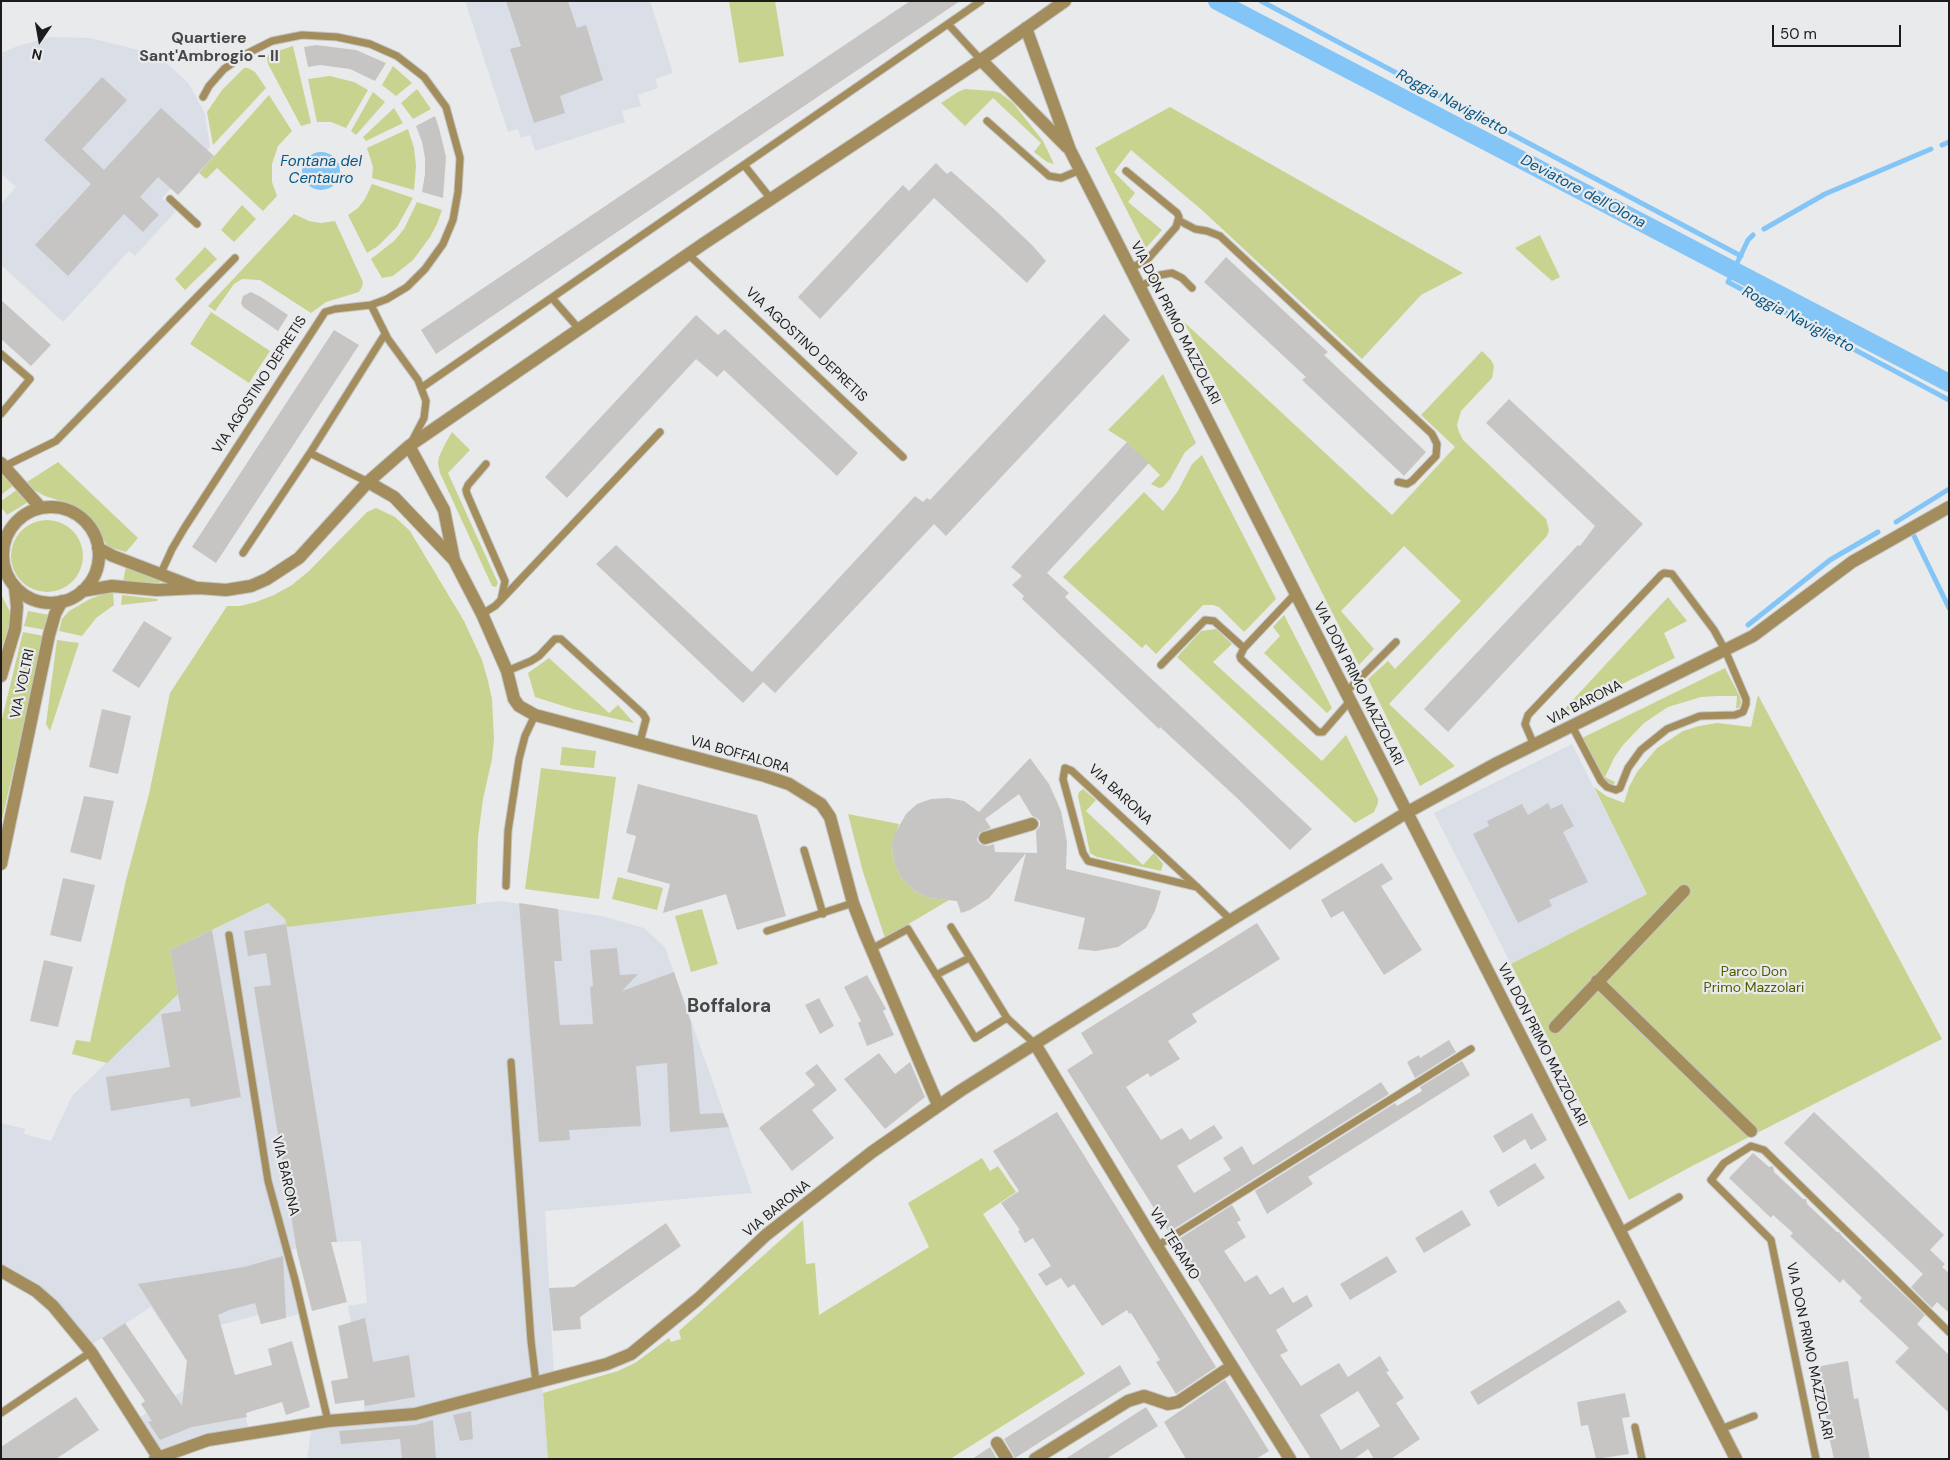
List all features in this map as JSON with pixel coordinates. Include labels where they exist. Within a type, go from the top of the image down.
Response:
[{"type":"street","points":[[82,591],[95,572],[98,548],[93,532],[76,514],[60,508],[41,508],[5,527],[4,561],[6,573],[16,587],[37,600],[49,602],[62,600],[82,591],[112,586],[157,590],[199,588],[226,590],[251,586],[268,579],[287,567],[305,551],[368,482],[409,446],[771,199],[981,60],[1065,1]]},
{"type":"street","name":"VIA DON PRIMO MAZZOLARI","points":[[1026,28],[1070,150],[1736,1459]]},
{"type":"street","name":"VIA DON PRIMO MAZZOLARI","points":[[981,60],[1070,150]]},
{"type":"street","name":"VIA BOFFALORA","points":[[409,446],[444,510],[454,560],[482,614],[506,671],[514,699],[519,706],[535,715],[765,776],[789,784],[810,795],[821,804],[830,817],[853,903],[938,1105]]},
{"type":"street","points":[[3,464],[41,508]]},
{"type":"street","name":"VIA BOFFALORA","points":[[368,482],[394,497],[454,560]]},
{"type":"street","name":"VIA BARONA","points":[[157,1458],[208,1440],[328,1421],[415,1414],[607,1364],[631,1354],[698,1299],[766,1235],[872,1152],[938,1105],[1231,920],[1406,813],[1534,745],[1753,636],[1852,562],[1949,507]]},
{"type":"street","points":[[98,548],[114,556],[199,588]]},
{"type":"street","name":"VIA VOLTRI","points":[[1,676],[15,629],[16,587]]},
{"type":"street","name":"VIA VOLTRI","points":[[1,864],[4,836],[49,635],[55,614],[62,600]]},
{"type":"street","points":[[985,838],[1032,824]]},
{"type":"street","points":[[1555,1027],[1684,891]]},
{"type":"street","points":[[1597,981],[1751,1131]]},
{"type":"street","name":"VIA TERAMO","points":[[1035,1044],[1157,1246],[1290,1459]]},
{"type":"street","points":[[1,1270],[36,1291],[54,1306],[91,1352],[157,1458]]},
{"type":"street","points":[[1035,1459],[1128,1400],[1144,1396],[1168,1404],[1178,1402],[1232,1366]]},
{"type":"street","points":[[997,1443],[1007,1459]]},
{"type":"lane","points":[[421,388],[981,1]]},
{"type":"lane","points":[[948,24],[981,60]]},
{"type":"lane","name":"VIA AGOSTINO DEPRETIS","points":[[161,573],[185,527],[325,312],[371,305],[387,299],[407,286],[425,269],[443,244],[453,220],[458,192],[460,158],[446,106],[424,77],[397,56],[370,44],[337,37],[302,35],[272,41],[246,54],[224,69],[209,86],[203,97]]},
{"type":"lane","points":[[987,121],[1049,176],[1061,178],[1080,170]]},
{"type":"lane","points":[[744,165],[771,199]]},
{"type":"lane","points":[[1126,171],[1177,213],[1178,220],[1176,227],[1147,260],[1131,268]]},
{"type":"lane","points":[[170,199],[197,224]]},
{"type":"lane","points":[[1178,220],[1195,229],[1207,230],[1220,236],[1432,434],[1438,444],[1436,456],[1412,481],[1407,484],[1398,482]]},
{"type":"lane","name":"VIA AGOSTINO DEPRETIS","points":[[689,255],[903,457]]},
{"type":"lane","points":[[3,464],[56,441],[234,258]]},
{"type":"lane","points":[[1140,287],[1160,275],[1172,273],[1182,278],[1192,288]]},
{"type":"lane","points":[[552,298],[580,330]]},
{"type":"lane","points":[[371,305],[385,334],[418,380],[426,401],[424,418],[409,446]]},
{"type":"lane","points":[[243,553],[385,334]]},
{"type":"lane","points":[[1,354],[30,379],[1,414]]},
{"type":"lane","points":[[482,614],[501,600],[660,432]]},
{"type":"lane","points":[[310,452],[368,482]]},
{"type":"lane","points":[[486,464],[466,490],[504,576],[505,582],[501,600]]},
{"type":"lane","points":[[1534,745],[1525,724],[1528,715],[1664,573],[1672,574],[1714,630],[1725,650],[1746,698],[1743,712],[1735,715],[1700,716],[1667,729],[1641,750],[1628,768],[1618,790],[1612,790],[1600,780],[1572,726]]},
{"type":"lane","points":[[1295,594],[1244,648],[1240,656],[1316,731],[1323,732],[1348,697],[1396,642]]},
{"type":"lane","points":[[1161,665],[1205,620],[1214,621],[1219,624],[1244,648]]},
{"type":"lane","points":[[506,671],[531,661],[555,639],[561,639],[643,714],[646,719],[640,742]]},
{"type":"lane","points":[[506,886],[508,831],[520,759],[526,736],[535,715]]},
{"type":"lane","name":"VIA BARONA","points":[[1197,887],[1088,861],[1083,853],[1063,779],[1065,768],[1072,771],[1197,887],[1231,920]]},
{"type":"lane","points":[[804,850],[822,914]]},
{"type":"lane","points":[[767,931],[853,903]]},
{"type":"lane","points":[[951,927],[1007,1018],[1035,1044]]},
{"type":"lane","points":[[873,948],[908,929],[975,1038],[1007,1018]]},
{"type":"lane","name":"VIA BARONA","points":[[229,935],[268,1181],[295,1280],[328,1421]]},
{"type":"lane","points":[[936,975],[969,958]]},
{"type":"lane","points":[[1157,1246],[1471,1049]]},
{"type":"lane","points":[[511,1062],[531,1341],[536,1382]]},
{"type":"lane","name":"VIA DON PRIMO MAZZOLARI","points":[[1816,1459],[1771,1240],[1712,1180],[1724,1164],[1751,1146],[1764,1150],[1949,1332]]},
{"type":"lane","points":[[1619,1232],[1679,1198]]},
{"type":"lane","points":[[1,1413],[91,1352]]},
{"type":"lane","points":[[1721,1429],[1754,1416]]},
{"type":"lane","points":[[1635,1427],[1642,1459]]},
{"type":"shaded area","points":[[465,1],[650,1],[673,73],[655,79],[658,88],[638,95],[641,106],[622,111],[625,122],[535,151],[530,135],[521,138],[518,129],[508,132]]},
{"type":"shaded area","points":[[50,37],[89,38],[142,51],[167,63],[189,84],[205,114],[210,147],[162,198],[176,211],[135,256],[129,251],[63,322],[1,265],[1,204],[16,187],[1,173],[1,53]]},
{"type":"shaded area","points":[[1572,744],[1647,894],[1511,964],[1434,813]]},
{"type":"shaded area","points":[[500,901],[602,916],[644,928],[665,947],[752,1193],[545,1211],[554,1375],[415,1413],[364,1417],[364,1399],[348,1306],[367,1303],[361,1241],[331,1242],[284,1251],[299,1314],[261,1324],[258,1315],[221,1325],[249,1430],[159,1453],[137,1419],[183,1391],[187,1361],[151,1307],[91,1345],[1,1267],[1,1123],[25,1129],[24,1134],[51,1141],[72,1096],[177,994],[170,950],[269,903],[285,919],[287,927]]},
{"type":"shaded area","points":[[542,1381],[548,1459],[307,1459],[312,1425],[415,1415]]},
{"type":"green space","points":[[729,1],[775,1],[784,56],[739,63]]},
{"type":"green space","points":[[293,46],[311,123],[301,126],[268,64],[267,58],[269,54]]},
{"type":"green space","points":[[393,66],[412,83],[396,96],[382,85]]},
{"type":"green space","points":[[244,68],[255,72],[266,88],[213,145],[207,112],[222,90]]},
{"type":"green space","points":[[330,76],[354,82],[368,90],[346,128],[331,122],[317,122],[308,79]]},
{"type":"green space","points":[[417,89],[431,109],[413,119],[401,103]]},
{"type":"green space","points":[[965,89],[1000,93],[1013,103],[1043,141],[1054,164],[1047,162],[1034,152],[1041,143],[993,98],[965,126],[941,103]]},
{"type":"green space","points":[[373,92],[385,102],[356,135],[351,131]]},
{"type":"green space","points":[[269,95],[292,131],[278,146],[272,164],[272,182],[277,196],[263,211],[217,168],[206,179],[199,173]]},
{"type":"green space","points":[[1170,107],[1463,273],[1421,295],[1362,359],[1203,211],[1131,150],[1114,172],[1135,193],[1128,202],[1162,230],[1146,248],[1095,148]]},
{"type":"green space","points":[[394,108],[403,123],[366,141],[363,137]]},
{"type":"green space","points":[[408,129],[414,148],[416,166],[414,190],[372,178],[373,167],[367,148]]},
{"type":"green space","points":[[372,184],[413,198],[397,227],[378,246],[367,253],[348,215],[358,208],[365,199]]},
{"type":"green space","points":[[417,202],[442,210],[437,224],[413,260],[393,276],[382,278],[371,259],[394,241],[404,229]]},
{"type":"green space","points":[[242,205],[256,219],[234,242],[221,230]]},
{"type":"green space","points":[[294,214],[309,221],[321,223],[335,221],[363,282],[359,292],[326,302],[311,313],[260,280],[242,279],[234,284],[215,311],[208,306]]},
{"type":"green space","points":[[1540,235],[1560,277],[1552,281],[1515,248]]},
{"type":"green space","points":[[205,247],[217,259],[185,290],[175,279]]},
{"type":"green space","points":[[211,312],[270,351],[249,383],[190,344]]},
{"type":"green space","points":[[1184,322],[1392,515],[1455,447],[1421,415],[1482,351],[1491,360],[1494,366],[1492,378],[1461,411],[1457,425],[1459,432],[1463,440],[1546,519],[1549,530],[1547,536],[1389,704],[1455,766],[1420,786],[1368,679],[1388,661],[1395,669],[1461,601],[1404,546],[1341,611],[1374,649],[1359,665]]},
{"type":"green space","points":[[1163,374],[1196,443],[1185,452],[1170,479],[1163,487],[1159,488],[1151,484],[1160,475],[1127,442],[1108,430]]},
{"type":"green space","points":[[452,432],[470,450],[448,473],[498,583],[496,587],[492,586],[440,473],[439,457]]},
{"type":"green space","points":[[1202,455],[1276,599],[1244,632],[1219,607],[1203,605],[1156,654],[1146,644],[1142,648],[1063,577],[1144,492],[1163,511],[1178,491],[1192,464]]},
{"type":"green space","points":[[58,462],[138,538],[126,552],[108,547],[95,525],[85,513],[73,505],[45,496],[34,490],[27,482]]},
{"type":"green space","points":[[1,470],[14,485],[1,495]]},
{"type":"green space","points":[[18,489],[28,502],[7,515],[1,507],[1,501]]},
{"type":"green space","points":[[376,508],[395,517],[410,531],[464,621],[482,660],[488,681],[492,699],[494,739],[478,837],[476,904],[287,927],[285,919],[268,903],[170,950],[178,994],[107,1063],[72,1054],[76,1040],[90,1042],[126,880],[149,794],[170,693],[227,606],[240,606],[256,602],[292,585],[309,571],[367,512]]},
{"type":"green space","points":[[47,520],[67,526],[77,536],[83,556],[77,576],[67,586],[47,592],[27,586],[17,576],[11,556],[17,536],[27,526]]},
{"type":"green space","points":[[126,567],[160,581],[160,582],[123,581]]},
{"type":"green space","points":[[113,593],[114,605],[96,618],[82,636],[59,631],[62,619],[69,611],[90,599],[103,594]]},
{"type":"green space","points":[[1,594],[11,619],[1,651]]},
{"type":"green space","points":[[122,595],[158,599],[157,601],[121,605]]},
{"type":"green space","points":[[1668,597],[1687,621],[1664,633],[1675,658],[1559,715]]},
{"type":"green space","points":[[28,611],[49,615],[46,630],[24,626]]},
{"type":"green space","points":[[1284,615],[1332,708],[1327,713],[1264,653],[1280,636],[1273,627]]},
{"type":"green space","points":[[1216,629],[1232,644],[1213,662],[1322,761],[1346,735],[1378,799],[1374,812],[1355,823],[1177,657],[1201,631]]},
{"type":"green space","points":[[23,632],[44,636],[1,824],[1,723]]},
{"type":"green space","points":[[57,640],[79,643],[50,731],[46,724]]},
{"type":"green space","points":[[549,658],[609,713],[618,705],[634,723],[573,709],[535,697],[528,673]]},
{"type":"green space","points":[[1725,668],[1740,697],[1741,703],[1739,708],[1736,708],[1737,696],[1701,697],[1668,707],[1644,723],[1623,745],[1605,777],[1615,782],[1614,784],[1610,784],[1603,779],[1582,738]]},
{"type":"green space","name":"Parco Don Primo Mazzolari","points":[[1758,695],[1942,1039],[1629,1200],[1511,964],[1647,894],[1594,787],[1606,796],[1624,803],[1629,787],[1637,772],[1657,748],[1683,731],[1699,726],[1717,723],[1751,727]]},
{"type":"green space","points":[[562,747],[596,751],[594,768],[560,765]]},
{"type":"green space","points":[[541,768],[616,777],[599,899],[525,889]]},
{"type":"green space","points":[[1083,789],[1096,800],[1086,811],[1143,865],[1154,853],[1163,864],[1161,871],[1097,857],[1090,853],[1078,796],[1079,792]]},
{"type":"green space","points":[[848,814],[899,824],[892,845],[894,863],[901,878],[915,891],[929,898],[949,900],[885,938],[863,872]]},
{"type":"green space","points":[[618,877],[663,888],[657,910],[612,899]]},
{"type":"green space","points":[[702,909],[718,964],[691,972],[675,916]]},
{"type":"green space","points":[[982,1158],[990,1171],[998,1166],[1016,1192],[983,1214],[1085,1374],[950,1459],[548,1459],[543,1393],[618,1371],[635,1363],[669,1338],[671,1342],[681,1339],[679,1331],[803,1220],[806,1264],[815,1263],[819,1315],[929,1247],[908,1203]]},
{"type":"water","name":"Fontana del Centauro","points":[[321,152],[334,158],[340,171],[334,184],[321,190],[308,184],[302,171],[308,158]]},
{"type":"building","points":[[506,1],[568,1],[577,28],[586,25],[603,80],[560,96],[565,113],[534,123],[510,49],[521,46]]},
{"type":"building","points":[[910,1],[960,1],[436,354],[421,330]]},
{"type":"building","points":[[316,45],[356,50],[386,63],[375,81],[350,69],[320,65],[308,67],[304,47]]},
{"type":"building","points":[[102,77],[127,100],[82,149],[104,170],[161,108],[214,156],[178,195],[158,177],[140,197],[159,215],[143,232],[124,214],[68,276],[35,245],[91,184],[44,140]]},
{"type":"building","points":[[435,116],[446,157],[443,198],[422,192],[425,158],[416,126]]},
{"type":"building","points":[[936,163],[947,174],[951,171],[994,209],[1046,261],[1027,283],[934,198],[820,319],[798,297],[903,185],[909,191]]},
{"type":"building","points":[[1226,257],[1328,352],[1324,355],[1426,452],[1404,476],[1302,380],[1306,377],[1204,282]]},
{"type":"building","points":[[251,292],[288,315],[278,331],[243,307],[241,303],[243,296]]},
{"type":"building","points":[[1,300],[51,345],[31,366],[1,339]]},
{"type":"building","points":[[1104,314],[1130,340],[946,536],[934,524],[775,693],[763,682],[743,703],[596,564],[616,545],[752,672],[915,496],[923,502],[927,498],[930,500]]},
{"type":"building","points":[[696,315],[718,335],[725,329],[858,453],[837,476],[724,370],[717,377],[696,359],[567,498],[545,477]]},
{"type":"building","points":[[334,330],[359,345],[216,563],[192,547]]},
{"type":"building","points":[[1509,399],[1643,524],[1448,732],[1424,709],[1578,545],[1580,546],[1595,526],[1486,423]]},
{"type":"building","points":[[1127,442],[1149,463],[1047,573],[1069,593],[1065,597],[1096,627],[1312,829],[1290,850],[1237,798],[1160,727],[1159,729],[1022,599],[1024,596],[1012,585],[1022,576],[1011,567]]},
{"type":"building","points":[[144,621],[172,638],[139,688],[112,671]]},
{"type":"building","points":[[102,709],[131,716],[118,774],[89,767]]},
{"type":"building","points":[[1030,758],[1049,784],[1061,811],[1067,842],[1066,869],[1161,891],[1155,911],[1146,928],[1118,947],[1096,951],[1078,949],[1085,918],[1014,901],[1026,853],[989,898],[970,910],[961,913],[957,901],[929,898],[915,891],[901,878],[894,863],[892,845],[894,835],[906,814],[917,804],[931,799],[948,798],[964,801],[979,812]],"holes":[[[1019,794],[1032,816],[1040,821],[1040,826],[1036,831],[1037,853],[995,852],[994,844],[987,846],[980,844],[977,840],[979,833],[991,828],[985,819]]]},
{"type":"building","points":[[638,784],[757,815],[786,916],[737,930],[726,894],[663,913],[670,884],[627,872],[636,836],[626,833]]},
{"type":"building","points":[[84,796],[114,801],[101,860],[70,852]]},
{"type":"building","points":[[1548,803],[1551,809],[1562,804],[1574,826],[1563,832],[1588,882],[1549,900],[1552,906],[1518,923],[1473,834],[1489,826],[1487,821],[1522,804],[1528,815]]},
{"type":"building","points":[[1382,863],[1393,879],[1381,886],[1422,950],[1384,975],[1343,911],[1331,918],[1321,900]]},
{"type":"building","points":[[63,878],[95,885],[81,942],[50,935]]},
{"type":"building","points":[[519,903],[558,909],[562,961],[554,961],[560,1025],[593,1024],[590,987],[593,986],[590,950],[617,948],[620,975],[638,974],[622,991],[674,972],[691,1022],[700,1114],[723,1113],[729,1127],[670,1132],[667,1063],[636,1066],[641,1126],[569,1130],[570,1140],[539,1142]]},
{"type":"building","points":[[1257,923],[1280,959],[1192,1014],[1197,1022],[1168,1041],[1180,1059],[1150,1077],[1148,1073],[1126,1087],[1161,1140],[1182,1128],[1190,1140],[1214,1125],[1223,1138],[1177,1166],[1194,1193],[1231,1170],[1223,1158],[1242,1146],[1253,1165],[1381,1082],[1389,1094],[1169,1232],[1067,1070],[1093,1053],[1081,1033]]},
{"type":"building","points":[[286,924],[337,1242],[331,1242],[347,1302],[312,1311],[297,1252],[254,987],[271,985],[266,953],[248,956],[244,931]]},
{"type":"building","points":[[212,930],[241,1097],[191,1107],[189,1098],[111,1111],[106,1077],[170,1067],[161,1014],[181,1011],[170,950]]},
{"type":"building","points":[[44,960],[73,967],[58,1027],[30,1021]]},
{"type":"building","points":[[867,975],[886,1009],[883,1011],[894,1035],[867,1046],[858,1023],[861,1021],[844,987]]},
{"type":"building","points":[[819,998],[834,1026],[820,1034],[805,1005]]},
{"type":"building","points":[[1449,1040],[1456,1052],[1415,1078],[1407,1062],[1419,1055],[1420,1058]]},
{"type":"building","points":[[879,1053],[895,1074],[910,1062],[925,1097],[885,1129],[844,1079]]},
{"type":"building","points":[[1462,1061],[1470,1075],[1308,1177],[1313,1184],[1267,1214],[1255,1191],[1395,1103],[1397,1106],[1422,1091],[1420,1087]]},
{"type":"building","points":[[817,1064],[837,1090],[812,1110],[834,1138],[792,1171],[759,1128],[815,1085],[805,1073]]},
{"type":"building","points":[[1057,1112],[1216,1367],[1176,1394],[1156,1362],[1160,1360],[1131,1313],[1129,1314],[1127,1310],[1102,1326],[1074,1284],[1068,1288],[1061,1278],[1046,1286],[1038,1274],[1051,1266],[1033,1238],[1025,1243],[1018,1231],[1020,1230],[1001,1203],[1019,1191],[993,1151]]},
{"type":"building","points":[[1814,1112],[1944,1235],[1930,1250],[1945,1264],[1942,1267],[1949,1273],[1949,1313],[1937,1302],[1932,1308],[1911,1287],[1923,1274],[1784,1143]]},
{"type":"building","points":[[1532,1113],[1547,1140],[1531,1150],[1525,1139],[1503,1153],[1493,1136]]},
{"type":"building","points":[[1753,1153],[1769,1167],[1773,1166],[1774,1172],[1803,1199],[1806,1199],[1807,1204],[1839,1232],[1925,1315],[1917,1324],[1949,1355],[1949,1413],[1895,1362],[1909,1348],[1859,1301],[1862,1298],[1843,1279],[1840,1283],[1790,1236],[1793,1233],[1773,1215],[1771,1218],[1729,1178]]},
{"type":"building","points":[[1535,1163],[1545,1178],[1498,1207],[1489,1191]]},
{"type":"building","points":[[1232,1205],[1241,1220],[1237,1222],[1246,1237],[1224,1251],[1245,1282],[1257,1275],[1270,1295],[1283,1287],[1293,1303],[1307,1295],[1313,1306],[1276,1330],[1288,1351],[1280,1355],[1301,1386],[1339,1363],[1348,1377],[1380,1356],[1389,1371],[1386,1372],[1404,1398],[1396,1403],[1420,1439],[1391,1459],[1374,1459],[1368,1449],[1354,1459],[1311,1459],[1174,1242]],"holes":[[[1358,1391],[1380,1426],[1341,1450],[1320,1415]]]},
{"type":"building","points":[[1462,1210],[1471,1225],[1424,1253],[1415,1238]]},
{"type":"building","points":[[666,1223],[681,1246],[580,1317],[581,1329],[553,1331],[549,1288],[574,1287]]},
{"type":"building","points":[[283,1256],[286,1318],[261,1324],[255,1303],[218,1315],[235,1375],[272,1365],[268,1349],[292,1341],[310,1407],[286,1415],[282,1402],[246,1413],[247,1417],[192,1427],[160,1440],[148,1422],[152,1421],[141,1404],[145,1401],[102,1338],[125,1323],[182,1406],[187,1361],[138,1284],[244,1267]]},
{"type":"building","points":[[1387,1256],[1397,1272],[1350,1300],[1340,1284]]},
{"type":"building","points":[[1619,1300],[1627,1312],[1478,1405],[1470,1392]]},
{"type":"building","points":[[365,1318],[373,1362],[409,1355],[415,1397],[365,1406],[364,1400],[335,1404],[331,1381],[348,1378],[338,1326]]},
{"type":"building","points":[[1848,1361],[1854,1399],[1858,1398],[1870,1459],[1834,1459],[1830,1441],[1826,1437],[1829,1431],[1816,1367]]},
{"type":"building","points":[[1120,1365],[1131,1384],[1015,1458],[1004,1439]]},
{"type":"building","points":[[1225,1380],[1269,1451],[1256,1459],[1186,1459],[1164,1422]]},
{"type":"building","points":[[1625,1393],[1630,1417],[1622,1418],[1629,1454],[1596,1459],[1588,1425],[1581,1426],[1577,1402]]},
{"type":"building","points":[[76,1397],[99,1430],[56,1459],[1,1459],[1,1447]]},
{"type":"building","points":[[1146,1407],[1158,1426],[1106,1459],[1065,1459]]},
{"type":"building","points":[[471,1411],[473,1439],[460,1441],[453,1415]]},
{"type":"building","points":[[433,1420],[436,1459],[402,1459],[400,1439],[341,1444],[339,1431],[415,1425]]},
{"type":"building","points":[[990,1447],[997,1459],[972,1459]]},
{"type":"waterway","name":"Deviatore dell'Olona","points":[[1217,1],[1949,383]]},
{"type":"waterway","name":"Roggia Naviglietto","points":[[1261,1],[1741,256]]},
{"type":"waterway","points":[[1942,145],[1949,142]]},
{"type":"waterway","points":[[1764,229],[1825,194],[1931,149]]},
{"type":"waterway","name":"Roggia Naviglietto","points":[[1753,235],[1748,240],[1728,282],[1949,400]]},
{"type":"waterway","name":"Roggia Naviglietto","points":[[1896,522],[1949,489]]},
{"type":"waterway","points":[[1748,625],[1830,560],[1878,532]]},
{"type":"waterway","name":"Roggia Naviglietto","points":[[1913,534],[1949,608]]},
{"type":"district","name":"Quartiere Sant'Ambrogio - II","points":[[209,48]]},
{"type":"district","name":"Boffalora","points":[[729,1007]]}]
